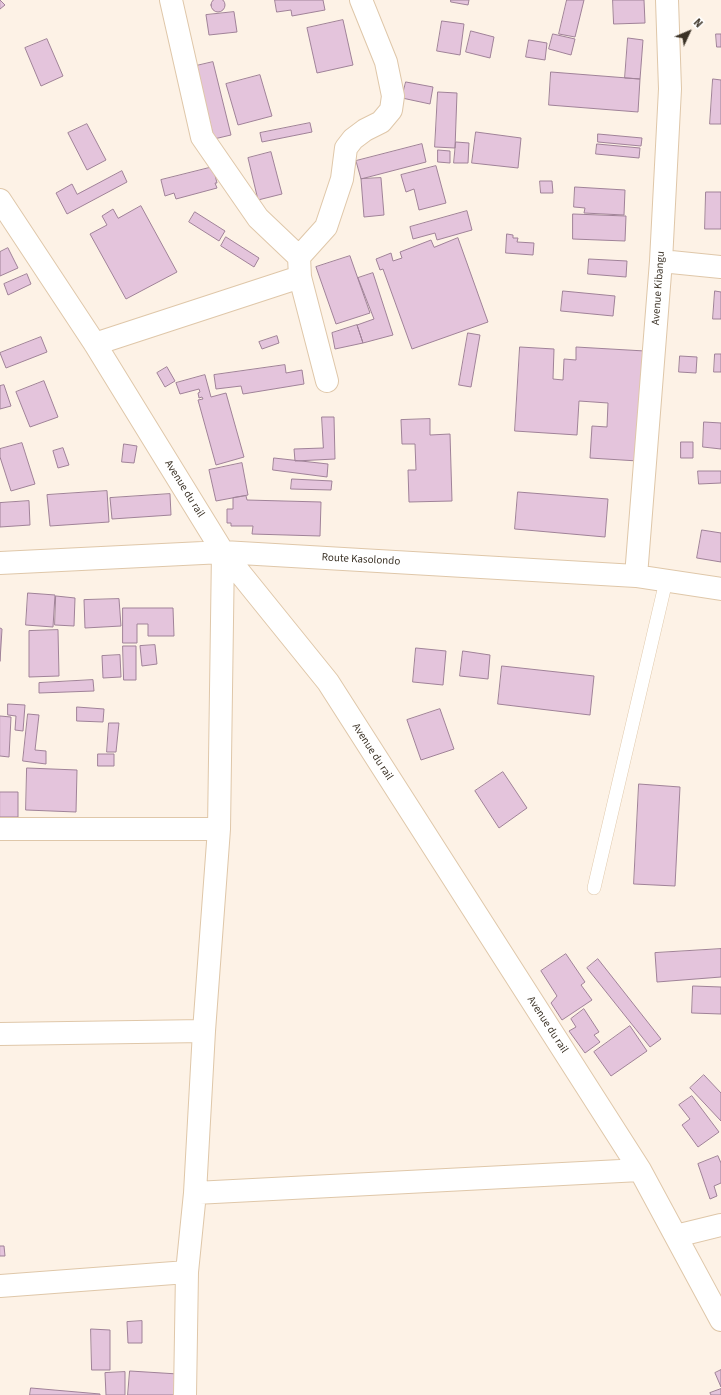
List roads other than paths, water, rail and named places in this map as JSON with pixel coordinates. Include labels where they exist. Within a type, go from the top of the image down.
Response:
[{"type":"street","points":[[171,0],[202,137],[258,218],[299,267],[327,380]]},
{"type":"street","points":[[95,344],[299,267],[326,227],[342,179],[346,148],[353,139],[365,130],[381,122],[391,110],[393,96],[386,62],[361,0]]},
{"type":"street","name":"Avenue Kibangu","points":[[636,576],[661,262],[670,89],[667,0]]},
{"type":"street","name":"Avenue du rail","points":[[0,200],[95,344],[223,552],[328,682],[640,1170],[721,1320]]},
{"type":"street","points":[[661,262],[721,267]]},
{"type":"street","points":[[185,1395],[187,1272],[194,1193],[219,829],[223,552]]},
{"type":"street","name":"Route Kasolondo","points":[[0,563],[223,552],[636,576],[721,589]]},
{"type":"street","points":[[0,830],[219,829]]},
{"type":"street","points":[[0,1034],[204,1031]]},
{"type":"street","points":[[194,1193],[640,1170]]},
{"type":"street","points":[[676,1236],[721,1225]]},
{"type":"street","points":[[0,1286],[187,1272]]},
{"type":"lane","points":[[594,888],[666,581]]}]
